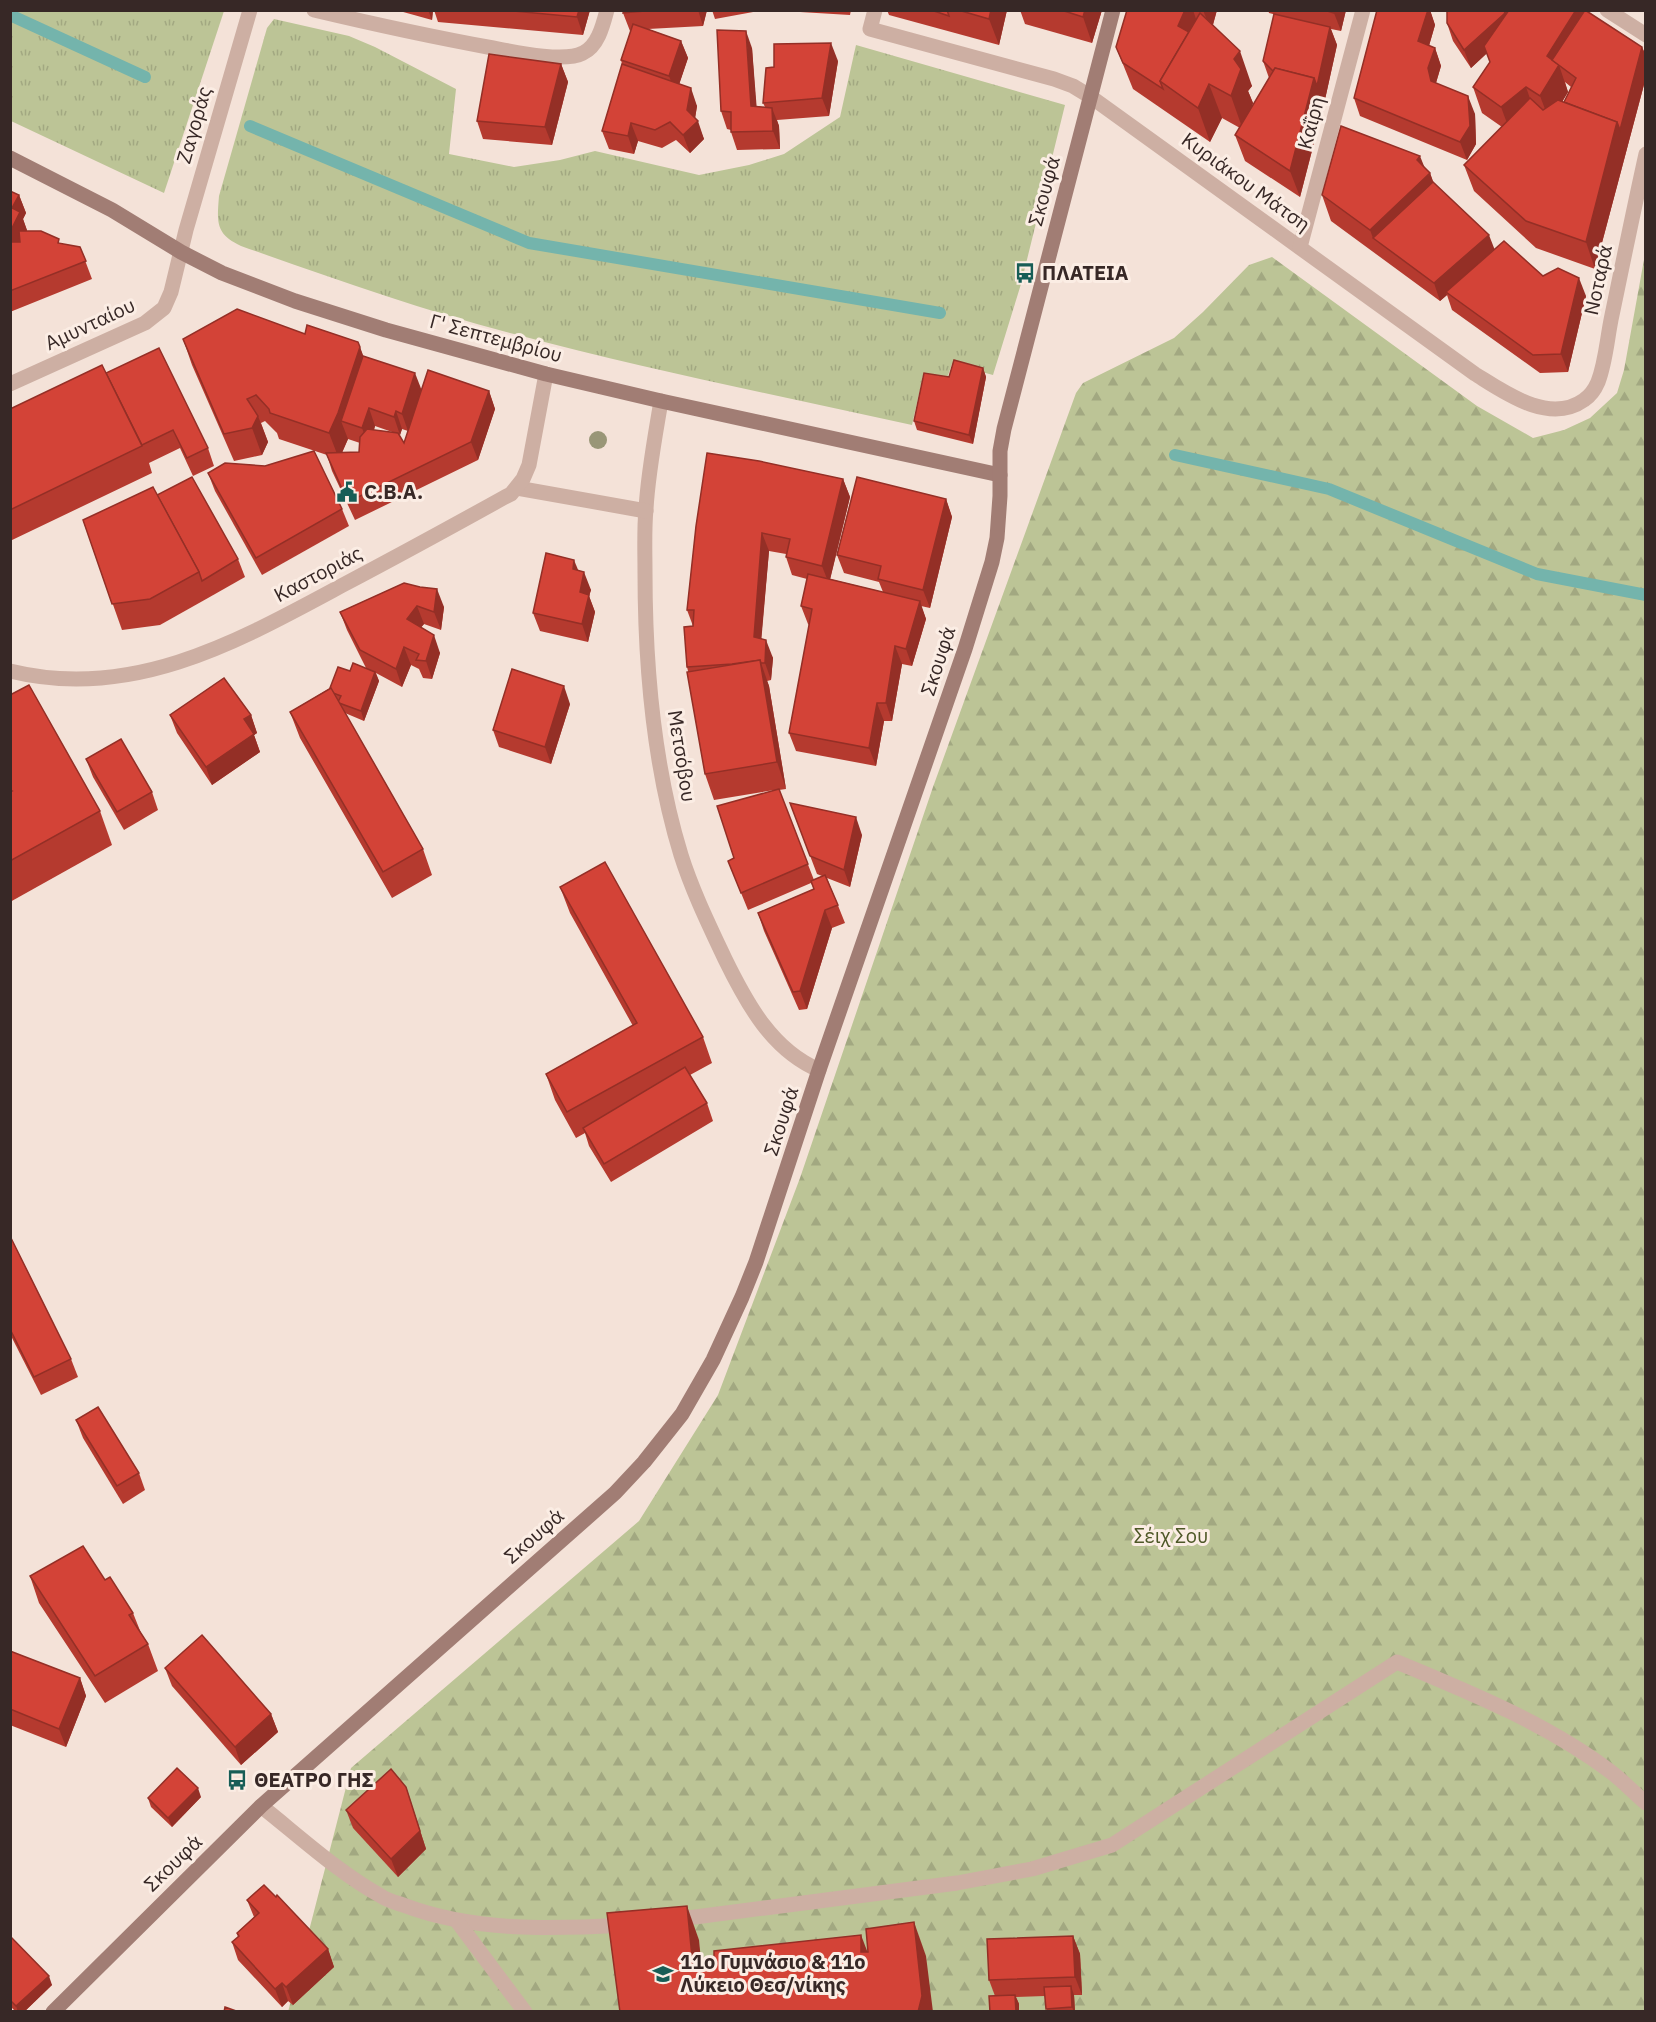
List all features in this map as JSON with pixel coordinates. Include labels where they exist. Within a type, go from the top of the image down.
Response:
[{"type":"street","name":"Ζαγοράς","points":[[181,252],[250,10]]},
{"type":"street","points":[[314,10],[424,36],[481,46],[539,55],[577,56],[587,51],[595,42],[607,10]]},
{"type":"street","name":"Κυριάκου Μάτση","points":[[875,10],[870,28],[1073,86],[1475,374],[1523,402],[1547,408],[1574,405]]},
{"type":"street","name":"Σκουφά","points":[[45,2012],[58,2006],[261,1806],[615,1493],[667,1434],[694,1395],[714,1360],[742,1297],[767,1230],[819,1070],[927,762],[992,562],[998,528],[1000,451],[1004,429],[1113,10]]},
{"type":"street","name":"Καΐρη","points":[[1300,247],[1363,10]]},
{"type":"street","points":[[1607,10],[1646,36]]},
{"type":"street","name":"Νοταρά","points":[[1574,405],[1595,389],[1601,372],[1646,154]]},
{"type":"street","name":"Γ' Σεπτεμβρίου","points":[[10,158],[112,210],[181,252],[222,273],[295,301],[386,330],[546,374],[1000,475]]},
{"type":"street","name":"Αμυνταίου","points":[[10,384],[155,317],[168,301],[181,252]]},
{"type":"street","points":[[546,374],[529,465],[517,488],[646,510]]},
{"type":"street","name":"Μετσόβου","points":[[661,401],[646,510],[645,612],[654,722],[669,813],[682,857],[712,931],[745,996],[761,1023],[785,1050],[819,1070]]},
{"type":"street","name":"Καστοριάς","points":[[10,671],[48,678],[99,678],[136,674],[186,660],[250,633],[298,609],[505,497],[517,488]]},
{"type":"street","points":[[261,1806],[357,1881],[383,1898],[457,1921],[572,1928],[649,1922],[957,1883],[1032,1869],[1112,1845],[1397,1662],[1467,1691],[1554,1736],[1611,1772],[1646,1803]]},
{"type":"street","points":[[457,1921],[525,2012]]},
{"type":"green space","points":[[11,10],[224,11],[164,193],[11,121]]},
{"type":"green space","points":[[274,19],[349,36],[456,89],[449,154],[514,167],[560,160],[595,151],[699,175],[749,165],[784,154],[840,117],[856,45],[1065,105],[1021,284],[993,375],[952,364],[946,381],[923,376],[912,425],[665,371],[483,326],[413,305],[241,246],[226,237],[219,226],[219,196],[267,28]]},
{"type":"green space","name":"Σέιχ Σου","points":[[1645,254],[1645,2011],[288,2012],[351,1768],[639,1521],[718,1395],[800,1178],[933,787],[1076,393],[1083,383],[1174,338],[1249,265],[1272,257],[1477,406],[1533,438],[1564,430],[1590,418],[1617,393],[1624,370]]},
{"type":"building","points":[[504,10],[579,10],[577,17]]},
{"type":"building","points":[[624,10],[657,10],[623,13]]},
{"type":"building","points":[[931,10],[947,10],[949,16]]},
{"type":"building","points":[[958,10],[991,10],[989,19]]},
{"type":"building","points":[[1061,10],[1085,10],[1083,17]]},
{"type":"building","points":[[1127,10],[1185,10],[1178,26],[1189,32],[1160,81],[1163,89],[1123,63],[1116,47]]},
{"type":"building","points":[[1377,10],[1428,10],[1418,41],[1435,48],[1428,68],[1431,81],[1468,96],[1470,126],[1460,142],[1354,98]]},
{"type":"building","points":[[1447,10],[1506,10],[1464,50],[1447,23]]},
{"type":"building","points":[[1509,10],[1576,10],[1547,56],[1559,65],[1540,96],[1526,87],[1501,107],[1473,87],[1490,62],[1484,46]]},
{"type":"building","points":[[1585,10],[1642,47],[1620,130],[1617,122],[1564,102],[1576,78],[1552,60]]},
{"type":"building","points":[[1200,13],[1240,51],[1234,59],[1241,69],[1231,96],[1209,84],[1198,108],[1160,81]]},
{"type":"building","points":[[1274,14],[1330,27],[1317,86],[1314,78],[1275,68],[1273,71],[1263,61]]},
{"type":"building","points":[[633,24],[681,41],[669,76],[621,60]]},
{"type":"building","points":[[717,30],[746,31],[751,106],[772,108],[773,131],[731,132],[731,112],[721,111]]},
{"type":"building","points":[[831,43],[822,98],[763,103],[766,68],[774,67],[774,44]]},
{"type":"building","points":[[489,54],[561,64],[545,127],[477,121]]},
{"type":"building","points":[[622,64],[691,88],[687,110],[698,121],[683,135],[670,122],[655,130],[631,123],[628,136],[602,131]]},
{"type":"building","points":[[1275,68],[1314,78],[1290,171],[1235,135]]},
{"type":"building","points":[[1530,98],[1543,110],[1558,100],[1617,122],[1586,242],[1526,221],[1464,165]]},
{"type":"building","points":[[1341,126],[1420,156],[1417,160],[1430,173],[1370,230],[1322,195]]},
{"type":"building","points":[[1433,182],[1489,235],[1434,283],[1373,238]]},
{"type":"building","points":[[10,191],[19,195],[12,208],[20,212],[10,232]]},
{"type":"building","points":[[19,231],[41,231],[59,239],[58,243],[80,247],[86,261],[10,291],[10,242],[20,242]]},
{"type":"building","points":[[1504,241],[1543,276],[1558,268],[1579,278],[1561,354],[1533,355],[1446,292]]},
{"type":"building","points":[[237,309],[305,334],[307,325],[358,342],[360,347],[329,433],[270,413],[256,395],[247,399],[258,416],[252,428],[224,434],[183,339]]},
{"type":"building","points":[[159,348],[208,448],[187,458],[173,430],[142,445],[106,373]]},
{"type":"building","points":[[363,356],[415,373],[402,414],[396,411],[394,417],[369,408],[362,428],[341,421]]},
{"type":"building","points":[[954,360],[983,368],[969,435],[914,421],[924,373],[949,377]]},
{"type":"building","points":[[102,365],[142,446],[10,510],[10,409]]},
{"type":"building","points":[[428,370],[489,391],[471,442],[348,502],[326,453],[359,452],[360,437],[367,429],[398,433],[404,443]]},
{"type":"building","points":[[314,451],[342,509],[256,558],[208,473],[225,463],[265,466]]},
{"type":"building","points":[[707,453],[759,461],[843,479],[822,566],[786,557],[790,539],[762,533],[754,637],[766,640],[765,663],[761,663],[760,660],[687,667],[684,627],[693,626],[694,610],[687,610]]},
{"type":"building","points":[[192,477],[238,559],[202,581],[157,495]]},
{"type":"building","points":[[857,477],[946,499],[923,590],[878,579],[881,566],[837,555]]},
{"type":"building","points":[[153,487],[199,572],[150,599],[112,604],[83,520]]},
{"type":"building","points":[[546,553],[574,560],[573,569],[584,572],[580,592],[589,595],[582,624],[533,613]]},
{"type":"building","points":[[808,574],[920,601],[906,649],[895,646],[886,703],[877,703],[869,748],[789,733],[812,609],[801,606]]},
{"type":"building","points":[[404,583],[437,589],[434,612],[417,606],[407,619],[434,635],[426,661],[416,660],[419,654],[404,647],[396,669],[360,650],[340,612]]},
{"type":"building","points":[[760,660],[777,762],[705,774],[687,672]]},
{"type":"building","points":[[353,663],[375,672],[361,711],[339,703],[341,696],[333,693],[330,688],[338,667],[350,671]]},
{"type":"building","points":[[512,669],[564,686],[545,747],[493,730]]},
{"type":"building","points":[[224,678],[251,715],[244,719],[254,734],[206,767],[170,715]]},
{"type":"building","points":[[29,685],[100,811],[10,861],[10,792],[12,791],[10,790],[10,695]]},
{"type":"building","points":[[331,688],[423,849],[383,872],[290,712]]},
{"type":"building","points":[[121,739],[152,792],[117,812],[86,759]]},
{"type":"building","points":[[779,789],[808,864],[741,893],[728,861],[734,858],[717,806]]},
{"type":"building","points":[[790,803],[856,817],[844,870],[810,856]]},
{"type":"building","points":[[605,862],[703,1037],[567,1112],[546,1074],[637,1023],[560,887]]},
{"type":"building","points":[[825,875],[838,905],[825,910],[800,991],[793,992],[758,913],[814,889],[811,881]]},
{"type":"building","points":[[685,1067],[707,1103],[604,1164],[583,1128]]},
{"type":"building","points":[[10,1236],[71,1359],[34,1377],[10,1329]]},
{"type":"building","points":[[98,1407],[139,1473],[117,1486],[76,1420]]},
{"type":"building","points":[[83,1546],[105,1580],[110,1577],[133,1613],[129,1615],[148,1644],[95,1676],[30,1576]]},
{"type":"building","points":[[202,1635],[271,1714],[235,1747],[165,1668]]},
{"type":"building","points":[[10,1651],[80,1678],[59,1729],[10,1709]]},
{"type":"building","points":[[177,1768],[198,1788],[168,1818],[148,1798]]},
{"type":"building","points":[[391,1769],[406,1787],[420,1831],[391,1859],[346,1810]]},
{"type":"building","points":[[264,1885],[276,1897],[277,1895],[328,1949],[286,1987],[282,1983],[275,1989],[232,1942],[239,1936],[237,1933],[259,1913],[247,1900]]},
{"type":"building","points":[[687,1906],[693,1967],[714,1966],[714,1951],[861,1935],[861,1952],[868,1952],[866,1929],[914,1922],[922,1996],[918,2012],[620,2012],[607,1913]]},
{"type":"building","points":[[10,1936],[49,1976],[16,2006],[10,2000]]},
{"type":"building","points":[[1073,1936],[1075,1977],[989,1980],[987,1939]]},
{"type":"building","points":[[1071,1986],[1072,2007],[1046,2009],[1044,1987]]},
{"type":"building","points":[[1015,1995],[1016,2012],[990,2012],[989,1996]]},
{"type":"building","points":[[225,2007],[239,2012],[224,2012]]},
{"type":"waterway","points":[[10,15],[145,77]]},
{"type":"waterway","points":[[250,126],[529,243],[940,313]]},
{"type":"waterway","points":[[1175,455],[1329,489],[1537,574],[1646,595]]},
{"type":"place","name":"ΠΛΑΤΕΙΑ","points":[[1025,273]]},
{"type":"place","name":"C.B.A.","points":[[347,492]]},
{"type":"place","name":"ΘΕΑΤΡΟ ΓΗΣ","points":[[237,1780]]},
{"type":"place","name":"11ο Γυμνάσιο & 11ο Λύκειο Θεσ/νίκης","points":[[663,1974]]}]
